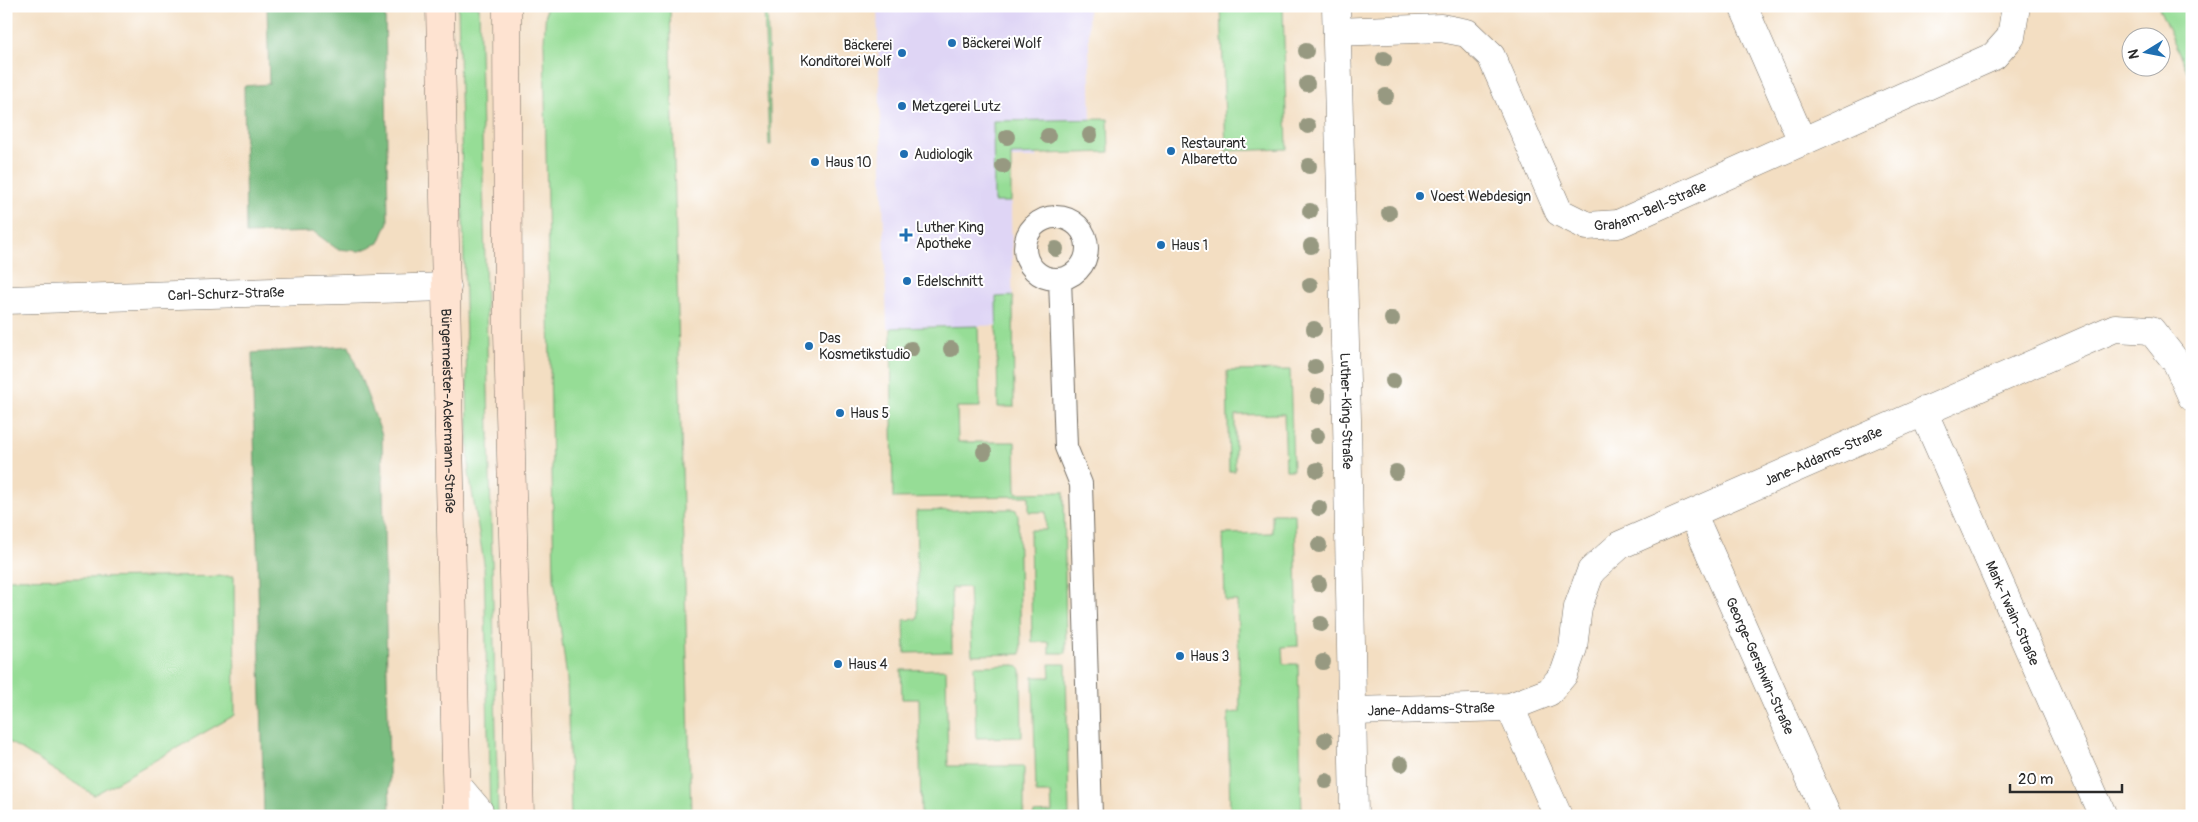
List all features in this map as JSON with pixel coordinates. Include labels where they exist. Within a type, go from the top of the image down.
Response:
[{"type":"main road","name":"Bürgermeister-Ackermann-Straße","points":[[440,6],[457,816]]},
{"type":"main road","points":[[507,6],[508,332],[520,816]]},
{"type":"street","points":[[1743,6],[1802,141]]},
{"type":"street","name":"Graham-Bell-Straße","points":[[1337,19],[1441,28],[1467,33],[1490,56],[1559,212],[1587,226],[1618,224],[1994,56],[2011,37],[2016,6]]},
{"type":"street","name":"Luther-King-Straße","points":[[1337,19],[1348,429],[1354,816]]},
{"type":"street","name":"Carl-Schurz-Straße","points":[[6,300],[447,287]]},
{"type":"street","name":"Jane-Addams-Straße","points":[[1352,712],[1510,707],[1549,692],[1564,674],[1573,648],[1578,607],[1591,571],[1620,545],[1693,515],[1923,410],[2115,328],[2151,330],[2177,363],[2192,397]]},
{"type":"street","name":"Mark-Twain-Straße","points":[[1923,410],[2104,816]]},
{"type":"street","name":"George-Gershwin-Straße","points":[[1693,515],[1828,816]]},
{"type":"street","name":"Jane-Addams-Straße","points":[[1510,707],[1558,816]]},
{"type":"street","points":[[456,785],[479,811],[479,816]]},
{"type":"lane","points":[[1060,279],[1066,447],[1081,484],[1091,816]]},
{"type":"shaded area","points":[[877,6],[1088,6],[1091,123],[1037,125],[1037,158],[1010,158],[1013,325],[887,328]]},
{"type":"green space","points":[[267,6],[385,6],[388,222],[379,243],[360,251],[337,249],[314,232],[246,234],[244,86],[269,84]]},
{"type":"green space","points":[[458,6],[479,6],[498,816],[490,816],[484,563],[469,473]]},
{"type":"green space","points":[[546,6],[673,6],[670,7],[691,816],[571,816],[567,679],[554,578],[544,42]]},
{"type":"green space","points":[[764,6],[767,6],[771,145],[769,145]]},
{"type":"green space","points":[[1221,6],[1283,6],[1287,149],[1226,151]]},
{"type":"green space","points":[[2158,6],[2192,6],[2192,82],[2170,33],[2170,28],[2168,28]]},
{"type":"green space","points":[[1108,119],[1109,152],[1011,155],[1011,202],[994,202],[993,121]]},
{"type":"green space","points":[[1013,296],[1014,407],[998,407],[996,297]]},
{"type":"green space","points":[[978,326],[980,407],[957,407],[958,442],[1015,442],[1016,493],[1064,492],[1066,653],[1049,653],[1049,642],[1032,642],[1030,530],[1046,530],[1046,512],[1029,512],[1029,496],[893,498],[891,328]]},
{"type":"green space","points":[[349,346],[382,435],[390,816],[264,816],[252,353]]},
{"type":"green space","points":[[1290,370],[1293,470],[1286,470],[1284,414],[1235,415],[1235,471],[1229,471],[1227,371]]},
{"type":"green space","points":[[1016,510],[1018,515],[1021,654],[972,655],[969,587],[951,588],[952,652],[905,653],[904,620],[918,619],[916,511]]},
{"type":"green space","points":[[1272,514],[1295,514],[1298,646],[1282,647],[1283,664],[1298,664],[1302,816],[1230,816],[1228,713],[1240,712],[1237,601],[1225,601],[1223,534],[1272,533]]},
{"type":"green space","points":[[234,576],[235,715],[94,795],[6,740],[6,579]]},
{"type":"green space","points":[[1049,664],[1066,664],[1069,816],[1033,816],[1034,813],[1052,812],[1051,793],[1036,793],[1033,677],[1050,677]]},
{"type":"green space","points":[[1016,665],[1021,670],[1022,737],[976,738],[974,666]]},
{"type":"green space","points":[[946,669],[948,766],[1024,766],[1024,816],[921,816],[919,699],[902,699],[901,670]]},
{"type":"place","name":"Bäckerei Wolf","points":[[952,43]]},
{"type":"place","name":"Bäckerei Konditorei Wolf","points":[[902,53]]},
{"type":"place","name":"Metzgerei Lutz","points":[[902,106]]},
{"type":"place","name":"Restaurant Albaretto","points":[[1171,151]]},
{"type":"place","name":"Audiologik","points":[[904,154]]},
{"type":"place","name":"Haus 10","points":[[815,162]]},
{"type":"place","name":"Voest Webdesign","points":[[1420,196]]},
{"type":"place","name":"Luther King Apotheke","points":[[906,235]]},
{"type":"place","name":"Haus 1","points":[[1161,245]]},
{"type":"place","name":"Edelschnitt","points":[[907,281]]},
{"type":"place","name":"Das Kosmetikstudio","points":[[809,346]]},
{"type":"place","name":"Haus 5","points":[[840,413]]},
{"type":"place","name":"Haus 3","points":[[1180,656]]},
{"type":"place","name":"Haus 4","points":[[838,664]]}]
